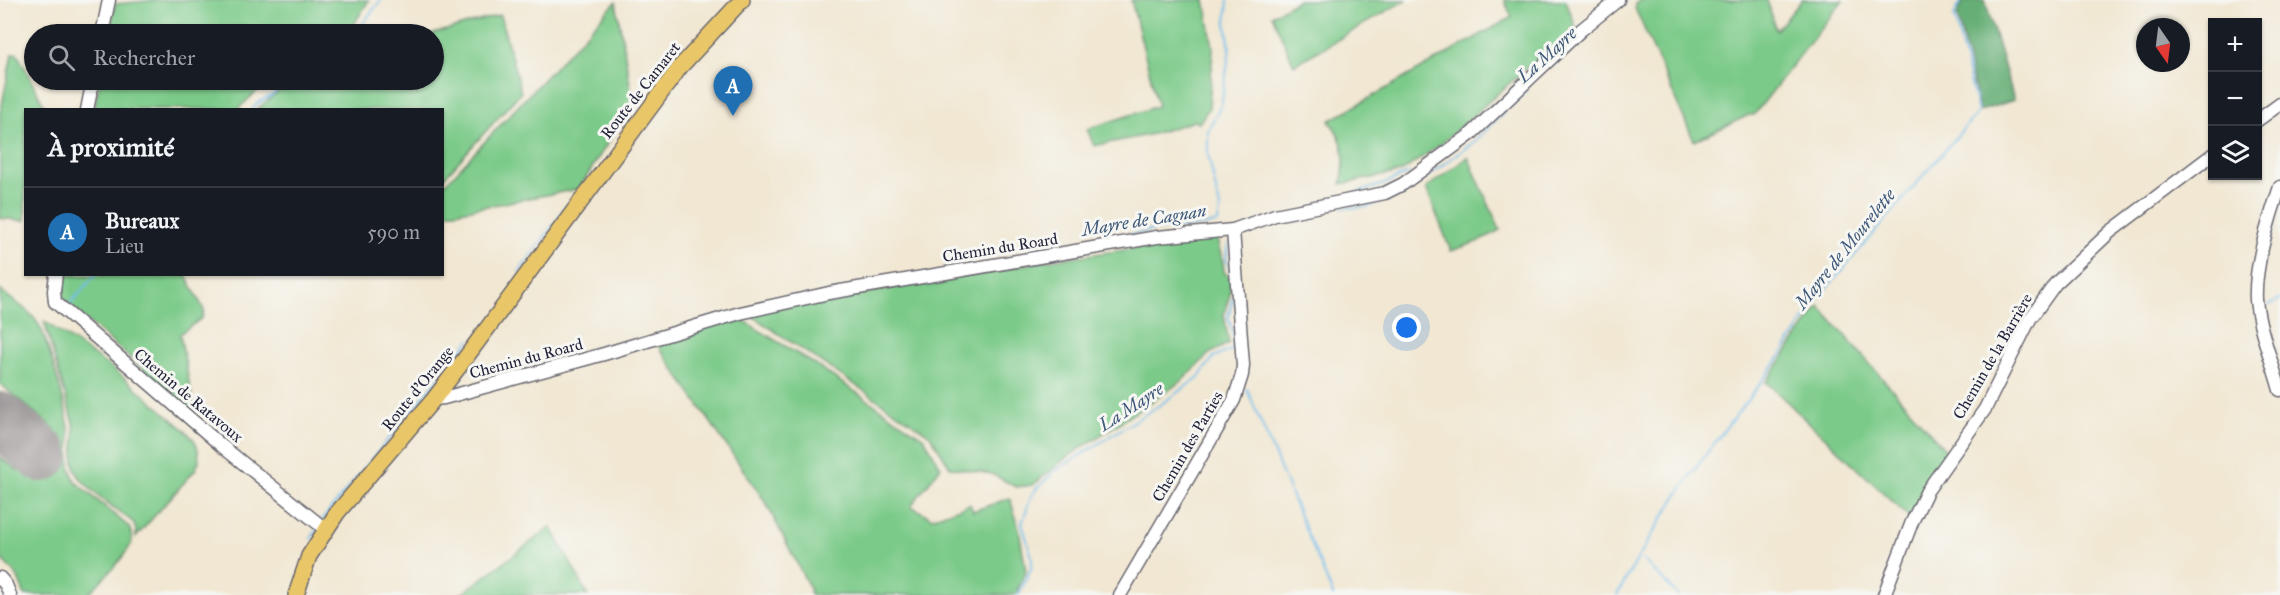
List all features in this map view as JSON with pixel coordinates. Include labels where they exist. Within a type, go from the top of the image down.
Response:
[{"type":"main road","name":"Route de Camaret","points":[[574,208],[680,67],[742,0]]},
{"type":"main road","name":"Route d'Orange","points":[[296,595],[309,556],[325,529],[379,460],[434,399],[574,208]]},
{"type":"street","points":[[104,24],[109,0]]},
{"type":"street","name":"Chemin du Roard","points":[[434,399],[604,354],[740,313],[829,293],[1157,237],[1233,230],[1275,214],[1364,199],[1385,193],[1403,184],[1470,135],[1581,30],[1618,0]]},
{"type":"street","points":[[87,108],[91,90]]},
{"type":"street","points":[[2262,117],[2280,104]]},
{"type":"street","name":"Chemin de la Barrière","points":[[1884,595],[1912,522],[1927,491],[1985,409],[2030,319],[2055,284],[2110,232],[2208,158]]},
{"type":"street","points":[[2280,187],[2256,279],[2256,301],[2280,390]]},
{"type":"street","name":"Chemin des Parties","points":[[1119,595],[1201,458],[1234,400],[1238,388],[1243,365],[1233,230]]},
{"type":"street","name":"Chemin de Ratavoux","points":[[56,276],[54,291],[56,302],[223,447],[325,529]]},
{"type":"street","points":[[0,578],[10,595]]},
{"type":"green space","points":[[157,0],[369,0],[354,24],[111,24],[115,4]]},
{"type":"green space","points":[[1131,0],[1205,0],[1213,48],[1209,108],[1199,123],[1194,121],[1153,134],[1094,146],[1087,129],[1158,106]]},
{"type":"green space","points":[[1298,0],[1406,0],[1294,65],[1272,15]]},
{"type":"green space","points":[[1504,0],[1566,0],[1576,28],[1441,144],[1401,172],[1341,184],[1344,167],[1342,143],[1329,121],[1512,17]]},
{"type":"green space","points":[[1640,0],[1767,0],[1776,31],[1802,0],[1843,0],[1754,115],[1749,115],[1694,141],[1635,8],[1635,4]]},
{"type":"green space","points":[[1964,0],[1985,0],[2014,100],[1980,111],[1957,15]]},
{"type":"green space","points":[[616,2],[633,102],[579,189],[455,212],[444,212],[444,185]]},
{"type":"green space","points":[[500,15],[521,92],[444,178],[444,108],[258,108],[281,90],[444,90],[444,31]]},
{"type":"green space","points":[[17,53],[24,67],[24,90],[36,90],[45,108],[24,108],[24,221],[0,218],[0,115],[12,54]]},
{"type":"green space","points":[[98,90],[258,90],[239,108],[94,108]]},
{"type":"green space","points":[[1468,157],[1500,230],[1482,240],[1451,251],[1426,188]]},
{"type":"green space","points":[[1217,237],[1224,272],[1230,277],[1230,294],[1224,315],[1229,343],[1209,354],[1181,382],[1066,458],[1033,485],[1016,487],[992,474],[950,467],[930,435],[752,316],[760,311],[1051,260]]},
{"type":"green space","points":[[65,276],[187,276],[204,310],[202,318],[180,334],[195,414],[63,300]]},
{"type":"green space","points":[[0,290],[35,319],[43,333],[64,405],[70,435],[71,469],[76,482],[129,527],[131,532],[131,544],[127,552],[88,595],[25,595],[17,576],[0,557],[0,457],[18,471],[55,429],[0,384]]},
{"type":"green space","points":[[1819,306],[1948,453],[1910,518],[1766,382]]},
{"type":"green space","points":[[736,316],[811,362],[924,438],[941,467],[911,506],[932,518],[970,504],[973,511],[1010,498],[1019,529],[1026,572],[1015,595],[811,595],[766,503],[656,343]]},
{"type":"green space","points":[[44,321],[116,371],[195,441],[199,461],[195,470],[136,537],[133,522],[91,489],[78,475],[75,468],[74,426]]},
{"type":"green space","points":[[551,527],[588,595],[460,595]]},
{"type":"waterway","points":[[363,24],[381,0]]},
{"type":"waterway","name":"Mayre de Cagnan","points":[[1101,241],[1152,230],[1218,222],[1220,208],[1208,154],[1208,130],[1221,106],[1230,49],[1226,23],[1228,0]]},
{"type":"waterway","name":"La Mayre","points":[[1621,4],[1627,0]]},
{"type":"waterway","name":"Mayre de Mourelette","points":[[1617,595],[1681,489],[1785,349],[1813,304],[1978,112],[1954,15],[1962,0]]},
{"type":"waterway","name":"La Mayre","points":[[1552,66],[1587,33]]},
{"type":"waterway","points":[[253,108],[257,103],[278,90]]},
{"type":"waterway","name":"La Mayre","points":[[1511,106],[1526,90]]},
{"type":"waterway","points":[[1342,208],[1365,207],[1403,194],[1474,142],[1505,111]]},
{"type":"waterway","name":"La Mayre","points":[[1352,194],[1409,173]]},
{"type":"waterway","points":[[519,272],[567,206]]},
{"type":"waterway","points":[[2268,248],[2276,219]]},
{"type":"waterway","name":"La Mayre","points":[[1228,243],[1226,259],[1231,272]]},
{"type":"waterway","points":[[70,304],[94,276]]},
{"type":"waterway","name":"La Mayre","points":[[1018,595],[1031,569],[1032,558],[1022,523],[1036,489],[1055,471],[1160,405],[1199,377],[1214,357],[1234,349],[1235,340],[1228,317],[1233,298]]},
{"type":"waterway","points":[[2269,305],[2280,299]]},
{"type":"waterway","points":[[2266,324],[2273,348]]},
{"type":"waterway","points":[[321,521],[470,340]]},
{"type":"waterway","points":[[1247,389],[1333,595]]},
{"type":"waterway","points":[[311,539],[317,529]]},
{"type":"waterway","points":[[1643,560],[1678,595]]},
{"type":"runway","points":[[0,419],[42,455]]},
{"type":"place","name":"Bureaux","points":[[733,116]]}]
